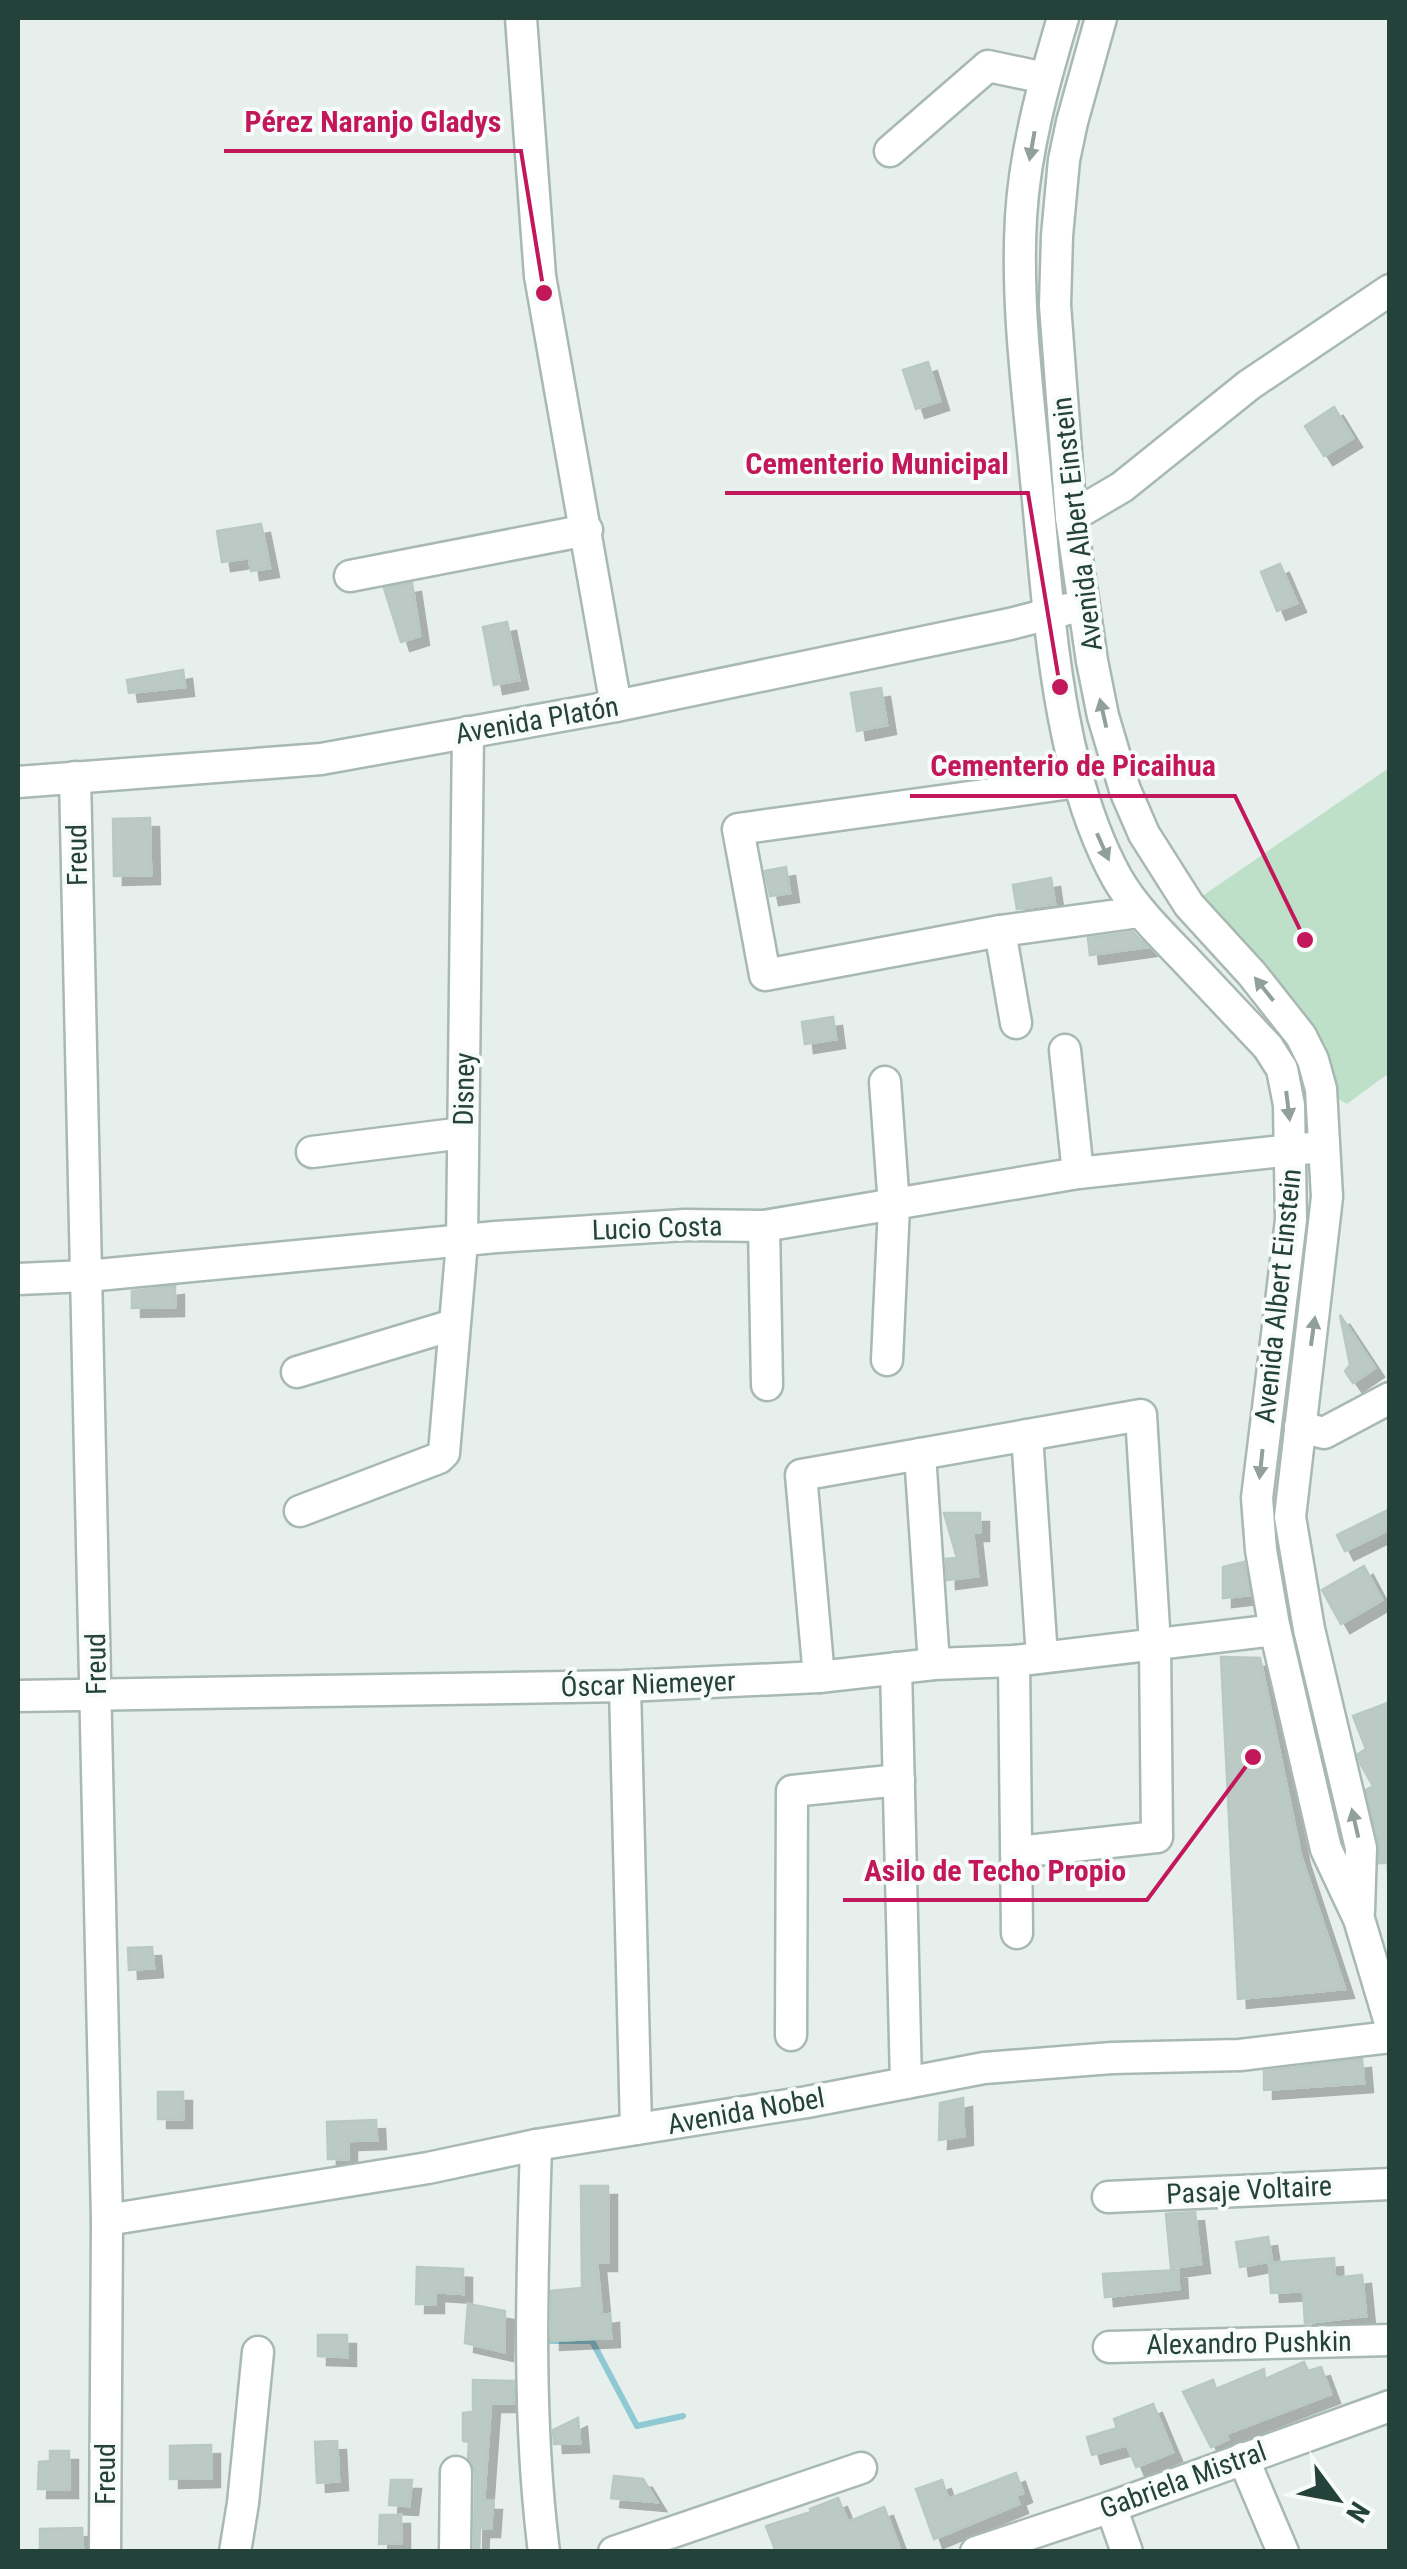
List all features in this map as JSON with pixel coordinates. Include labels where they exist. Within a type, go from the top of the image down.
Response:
[{"type":"street","points":[[520,18],[540,276],[616,706]]},
{"type":"street","name":"Avenida Albert Einstein","points":[[1063,18],[1046,78],[1022,214],[1019,301],[1049,612],[1078,782],[1118,878],[1140,912],[1282,1070],[1292,1148],[1292,1220],[1257,1498],[1261,1550],[1275,1630],[1326,1850],[1359,1920],[1390,2023]]},
{"type":"street","name":"Avenida Albert Einstein","points":[[1102,18],[1072,122],[1056,236],[1054,305],[1071,516],[1103,716],[1124,790],[1164,869],[1189,905],[1301,1036],[1321,1090],[1327,1197],[1290,1517],[1309,1629],[1361,1848],[1359,1920]]},
{"type":"street","points":[[890,151],[988,66],[1046,78]]},
{"type":"street","points":[[1071,516],[1122,488],[1249,385],[1390,290]]},
{"type":"street","points":[[350,576],[587,530]]},
{"type":"street","name":"Avenida Platón","points":[[18,782],[321,759],[616,706],[1085,606]]},
{"type":"street","name":"Disney","points":[[300,1511],[439,1458],[446,1445],[462,1242],[468,732]]},
{"type":"street","name":"Freud","points":[[75,778],[107,2220],[105,2552]]},
{"type":"street","points":[[1078,782],[738,829],[765,975],[1000,931],[1140,912]]},
{"type":"street","points":[[1000,931],[1016,1023]]},
{"type":"street","points":[[1065,1050],[1078,1173]]},
{"type":"street","points":[[885,1082],[894,1206],[887,1360]]},
{"type":"street","points":[[312,1152],[463,1133]]},
{"type":"street","name":"Lucio Costa","points":[[18,1279],[88,1276],[496,1237],[684,1224],[764,1226],[1078,1173],[1325,1147]]},
{"type":"street","points":[[764,1226],[767,1385]]},
{"type":"street","points":[[297,1372],[454,1325]]},
{"type":"street","points":[[1300,1427],[1324,1432],[1390,1398]]},
{"type":"street","points":[[819,1677],[801,1475],[1141,1415],[1155,1645],[1157,1837],[1017,1852]]},
{"type":"street","points":[[1018,1934],[1017,1852],[1028,1659],[1027,1435]]},
{"type":"street","points":[[920,1454],[934,1664]]},
{"type":"street","name":"Óscar Niemeyer","points":[[18,1696],[625,1686],[819,1677],[934,1664],[1028,1659],[1275,1630]]},
{"type":"street","points":[[896,1668],[906,2083]]},
{"type":"street","points":[[625,1686],[636,2129]]},
{"type":"street","points":[[792,2036],[792,1792],[899,1780]]},
{"type":"street","name":"Avenida Nobel","points":[[107,2220],[428,2168],[536,2144],[984,2068],[1240,2054],[1390,2037]]},
{"type":"street","points":[[536,2144],[532,2278],[538,2507],[544,2552]]},
{"type":"street","name":"Pasaje Voltaire","points":[[1108,2197],[1278,2186],[1390,2184]]},
{"type":"street","name":"Alexandro Pushkin","points":[[1109,2347],[1390,2340]]},
{"type":"street","points":[[235,2552],[244,2503],[258,2352]]},
{"type":"street","name":"Gabriela Mistral","points":[[989,2550],[1390,2406]]},
{"type":"street","points":[[1243,2458],[1283,2552]]},
{"type":"street","points":[[614,2552],[861,2468]]},
{"type":"street","points":[[455,2552],[456,2472]]},
{"type":"street","points":[[1111,2508],[1127,2552]]},
{"type":"green space","points":[[1389,768],[1389,1073],[1347,1104],[1321,1089],[1189,905]]},
{"type":"building","points":[[928,362],[940,401],[916,409],[903,370]]},
{"type":"building","points":[[1334,407],[1353,438],[1324,456],[1305,426]]},
{"type":"building","points":[[261,524],[270,568],[251,571],[249,558],[222,562],[217,531]]},
{"type":"building","points":[[1280,564],[1297,603],[1277,611],[1261,572]]},
{"type":"building","points":[[412,583],[420,636],[401,642],[384,588]]},
{"type":"building","points":[[507,622],[519,680],[494,685],[483,627]]},
{"type":"building","points":[[183,670],[185,687],[129,693],[127,680]]},
{"type":"building","points":[[881,688],[887,725],[857,731],[851,693]]},
{"type":"building","points":[[150,818],[151,875],[114,876],[113,819]]},
{"type":"building","points":[[786,867],[790,893],[770,896],[765,871]]},
{"type":"building","points":[[1051,878],[1055,904],[1017,909],[1013,885]]},
{"type":"building","points":[[1133,932],[1147,947],[1090,955],[1088,938]]},
{"type":"building","points":[[833,1017],[836,1039],[805,1044],[802,1022]]},
{"type":"building","points":[[175,1286],[175,1307],[132,1308],[132,1291]]},
{"type":"building","points":[[1340,1315],[1375,1368],[1353,1383],[1345,1371],[1350,1365]]},
{"type":"building","points":[[1390,1509],[1390,1529],[1345,1551],[1337,1535]]},
{"type":"building","points":[[944,1513],[980,1513],[980,1532],[973,1532],[978,1576],[947,1580],[946,1559],[957,1558]]},
{"type":"building","points":[[1244,1562],[1250,1595],[1223,1598],[1223,1567]]},
{"type":"building","points":[[1364,1566],[1382,1600],[1341,1624],[1322,1590]]},
{"type":"building","points":[[1221,1657],[1260,1658],[1301,1856],[1345,1989],[1238,1999]]},
{"type":"building","points":[[1390,1702],[1390,1863],[1379,1863],[1379,1844],[1366,1790],[1373,1786],[1361,1765],[1358,1754],[1366,1749],[1353,1716]]},
{"type":"building","points":[[152,1947],[154,1968],[129,1970],[128,1948]]},
{"type":"building","points":[[1362,2059],[1364,2083],[1264,2090],[1264,2071]]},
{"type":"building","points":[[158,2092],[183,2092],[183,2119],[158,2119]]},
{"type":"building","points":[[963,2098],[964,2136],[939,2140],[940,2103]]},
{"type":"building","points":[[376,2120],[377,2140],[348,2141],[348,2159],[328,2159],[327,2122]]},
{"type":"building","points":[[581,2186],[608,2186],[608,2262],[597,2262],[602,2315],[610,2314],[611,2338],[551,2341],[551,2291],[582,2288]]},
{"type":"building","points":[[1195,2212],[1201,2264],[1171,2268],[1166,2214]]},
{"type":"building","points":[[1268,2237],[1272,2261],[1240,2267],[1236,2242]]},
{"type":"building","points":[[1334,2258],[1335,2278],[1362,2275],[1366,2316],[1305,2323],[1303,2291],[1271,2293],[1269,2263]]},
{"type":"building","points":[[417,2267],[463,2269],[463,2294],[435,2292],[435,2304],[416,2304]]},
{"type":"building","points":[[1178,2270],[1179,2289],[1105,2297],[1103,2274]]},
{"type":"building","points":[[468,2304],[505,2311],[504,2352],[465,2343]]},
{"type":"building","points":[[318,2335],[347,2335],[347,2357],[318,2356]]},
{"type":"building","points":[[1304,2362],[1308,2371],[1321,2367],[1331,2394],[1226,2434],[1228,2439],[1211,2447],[1183,2392],[1213,2380],[1216,2389],[1264,2369],[1265,2379]]},
{"type":"building","points":[[473,2380],[514,2381],[514,2403],[491,2403],[484,2501],[493,2501],[491,2528],[480,2528],[479,2552],[474,2552],[475,2471],[468,2458],[469,2442],[463,2441],[463,2413],[473,2412]]},
{"type":"building","points":[[1153,2404],[1173,2452],[1136,2467],[1127,2445],[1092,2455],[1087,2437],[1117,2428],[1114,2419]]},
{"type":"building","points":[[578,2418],[580,2443],[554,2444],[553,2430]]},
{"type":"building","points":[[337,2441],[339,2481],[317,2483],[315,2442]]},
{"type":"building","points":[[211,2445],[211,2478],[170,2479],[170,2446]]},
{"type":"building","points":[[50,2451],[69,2451],[69,2489],[38,2489],[39,2462],[50,2461]]},
{"type":"building","points":[[1016,2473],[1023,2493],[1016,2496],[1019,2504],[934,2539],[916,2489],[942,2480],[948,2499]]},
{"type":"building","points":[[614,2476],[643,2479],[657,2502],[611,2498]]},
{"type":"building","points":[[391,2480],[412,2480],[409,2506],[389,2505]]},
{"type":"building","points":[[838,2498],[848,2522],[884,2507],[901,2552],[776,2552],[766,2526],[811,2512],[810,2509]]},
{"type":"building","points":[[380,2515],[401,2515],[401,2543],[379,2544]]},
{"type":"building","points":[[82,2528],[83,2552],[40,2552],[40,2529]]},
{"type":"waterway","points":[[545,2341],[592,2341],[637,2426],[683,2416]]},
{"type":"place","name":"Pérez Naranjo Gladys","points":[[544,293]]},
{"type":"place","name":"Cementerio Municipal","points":[[1060,687]]},
{"type":"place","name":"Cementerio de Picaihua","points":[[1305,940]]},
{"type":"place","name":"Asilo de Techo Propio","points":[[1253,1757]]}]
